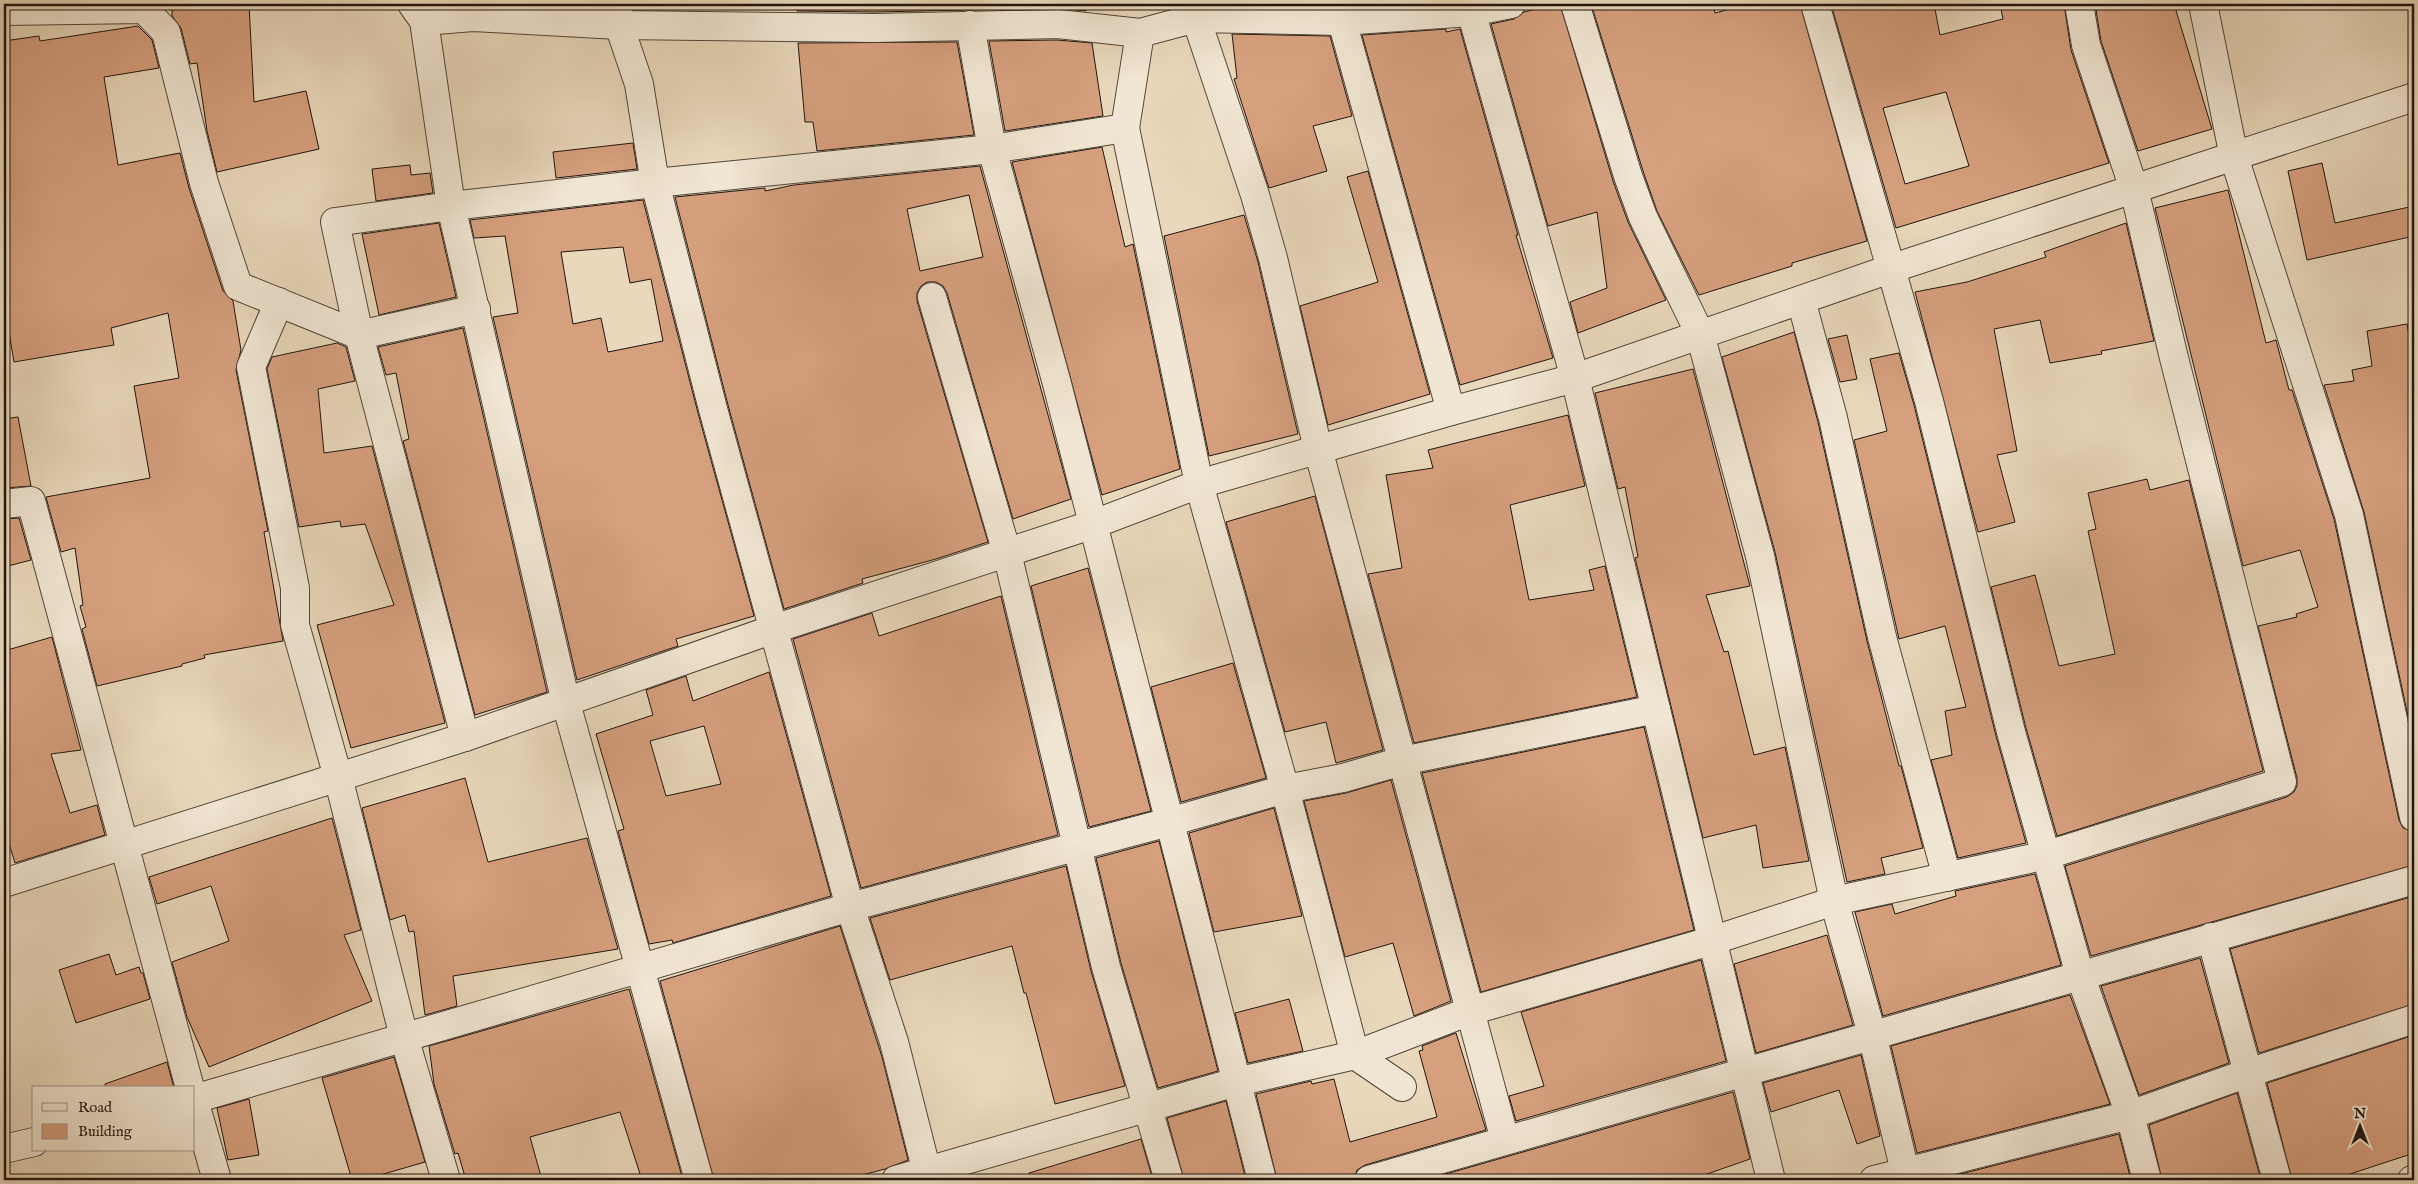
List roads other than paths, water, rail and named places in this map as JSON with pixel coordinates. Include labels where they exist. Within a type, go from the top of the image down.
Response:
[{"type":"street","points":[[699,1180],[566,703],[451,206],[418,13],[473,17],[618,14],[875,28],[970,24],[1058,24],[1140,33],[1196,11],[1341,13],[1470,8],[1511,4]]},
{"type":"street","points":[[1575,4],[1628,176],[1644,217],[1700,334],[1760,556],[1834,901],[1872,1034],[1906,1176]]},
{"type":"street","points":[[1815,4],[1929,401],[2010,732],[2047,855],[2080,975],[2130,1115],[2147,1180]]},
{"type":"street","points":[[896,1180],[928,1176],[1236,1082],[1354,1056],[1470,1011],[1714,940],[1834,901],[2047,855],[2282,782],[2173,354],[2134,189],[2086,45],[2079,4]]},
{"type":"street","points":[[2203,4],[2234,157],[2349,515],[2414,818]]},
{"type":"street","points":[[1470,8],[1575,378],[1714,940],[1771,1180]]},
{"type":"street","points":[[4,11],[144,9],[166,32],[204,183],[238,286],[359,335],[476,309]]},
{"type":"street","points":[[1196,11],[1271,249],[1318,449],[1506,1140]]},
{"type":"street","points":[[1341,13],[1451,411]]},
{"type":"street","points":[[618,14],[640,84],[655,183],[850,907],[894,1042],[928,1176]]},
{"type":"street","points":[[970,24],[992,149],[1094,524],[1262,1180]]},
{"type":"street","points":[[1140,33],[1125,128],[1199,484],[1285,789],[1354,1056],[1402,1087]]},
{"type":"street","points":[[4,883],[566,703],[774,629],[1094,524],[1199,484],[1451,411],[1575,378],[1890,269],[2414,97]]},
{"type":"street","points":[[464,737],[359,335],[335,222],[451,206],[655,183],[992,149],[1125,128]]},
{"type":"street","points":[[932,297],[1007,552],[1106,967],[1169,1180]]},
{"type":"street","points":[[1801,300],[1833,418],[1882,637],[1947,877]]},
{"type":"street","points":[[278,302],[251,366],[295,588],[295,625],[338,777],[404,1037],[446,1180]]},
{"type":"street","points":[[4,504],[31,501],[189,1086]]},
{"type":"street","points":[[195,1099],[850,907],[1077,847],[1285,789],[1344,778],[1402,761],[1656,709]]},
{"type":"street","points":[[1368,1180],[2414,880]]},
{"type":"street","points":[[2211,937],[2277,1180]]},
{"type":"street","points":[[1874,1180],[1906,1176],[2130,1115],[2248,1073],[2414,1019]]},
{"type":"street","points":[[195,1103],[217,1180]]},
{"type":"street","points":[[4,1149],[32,1142]]}]
